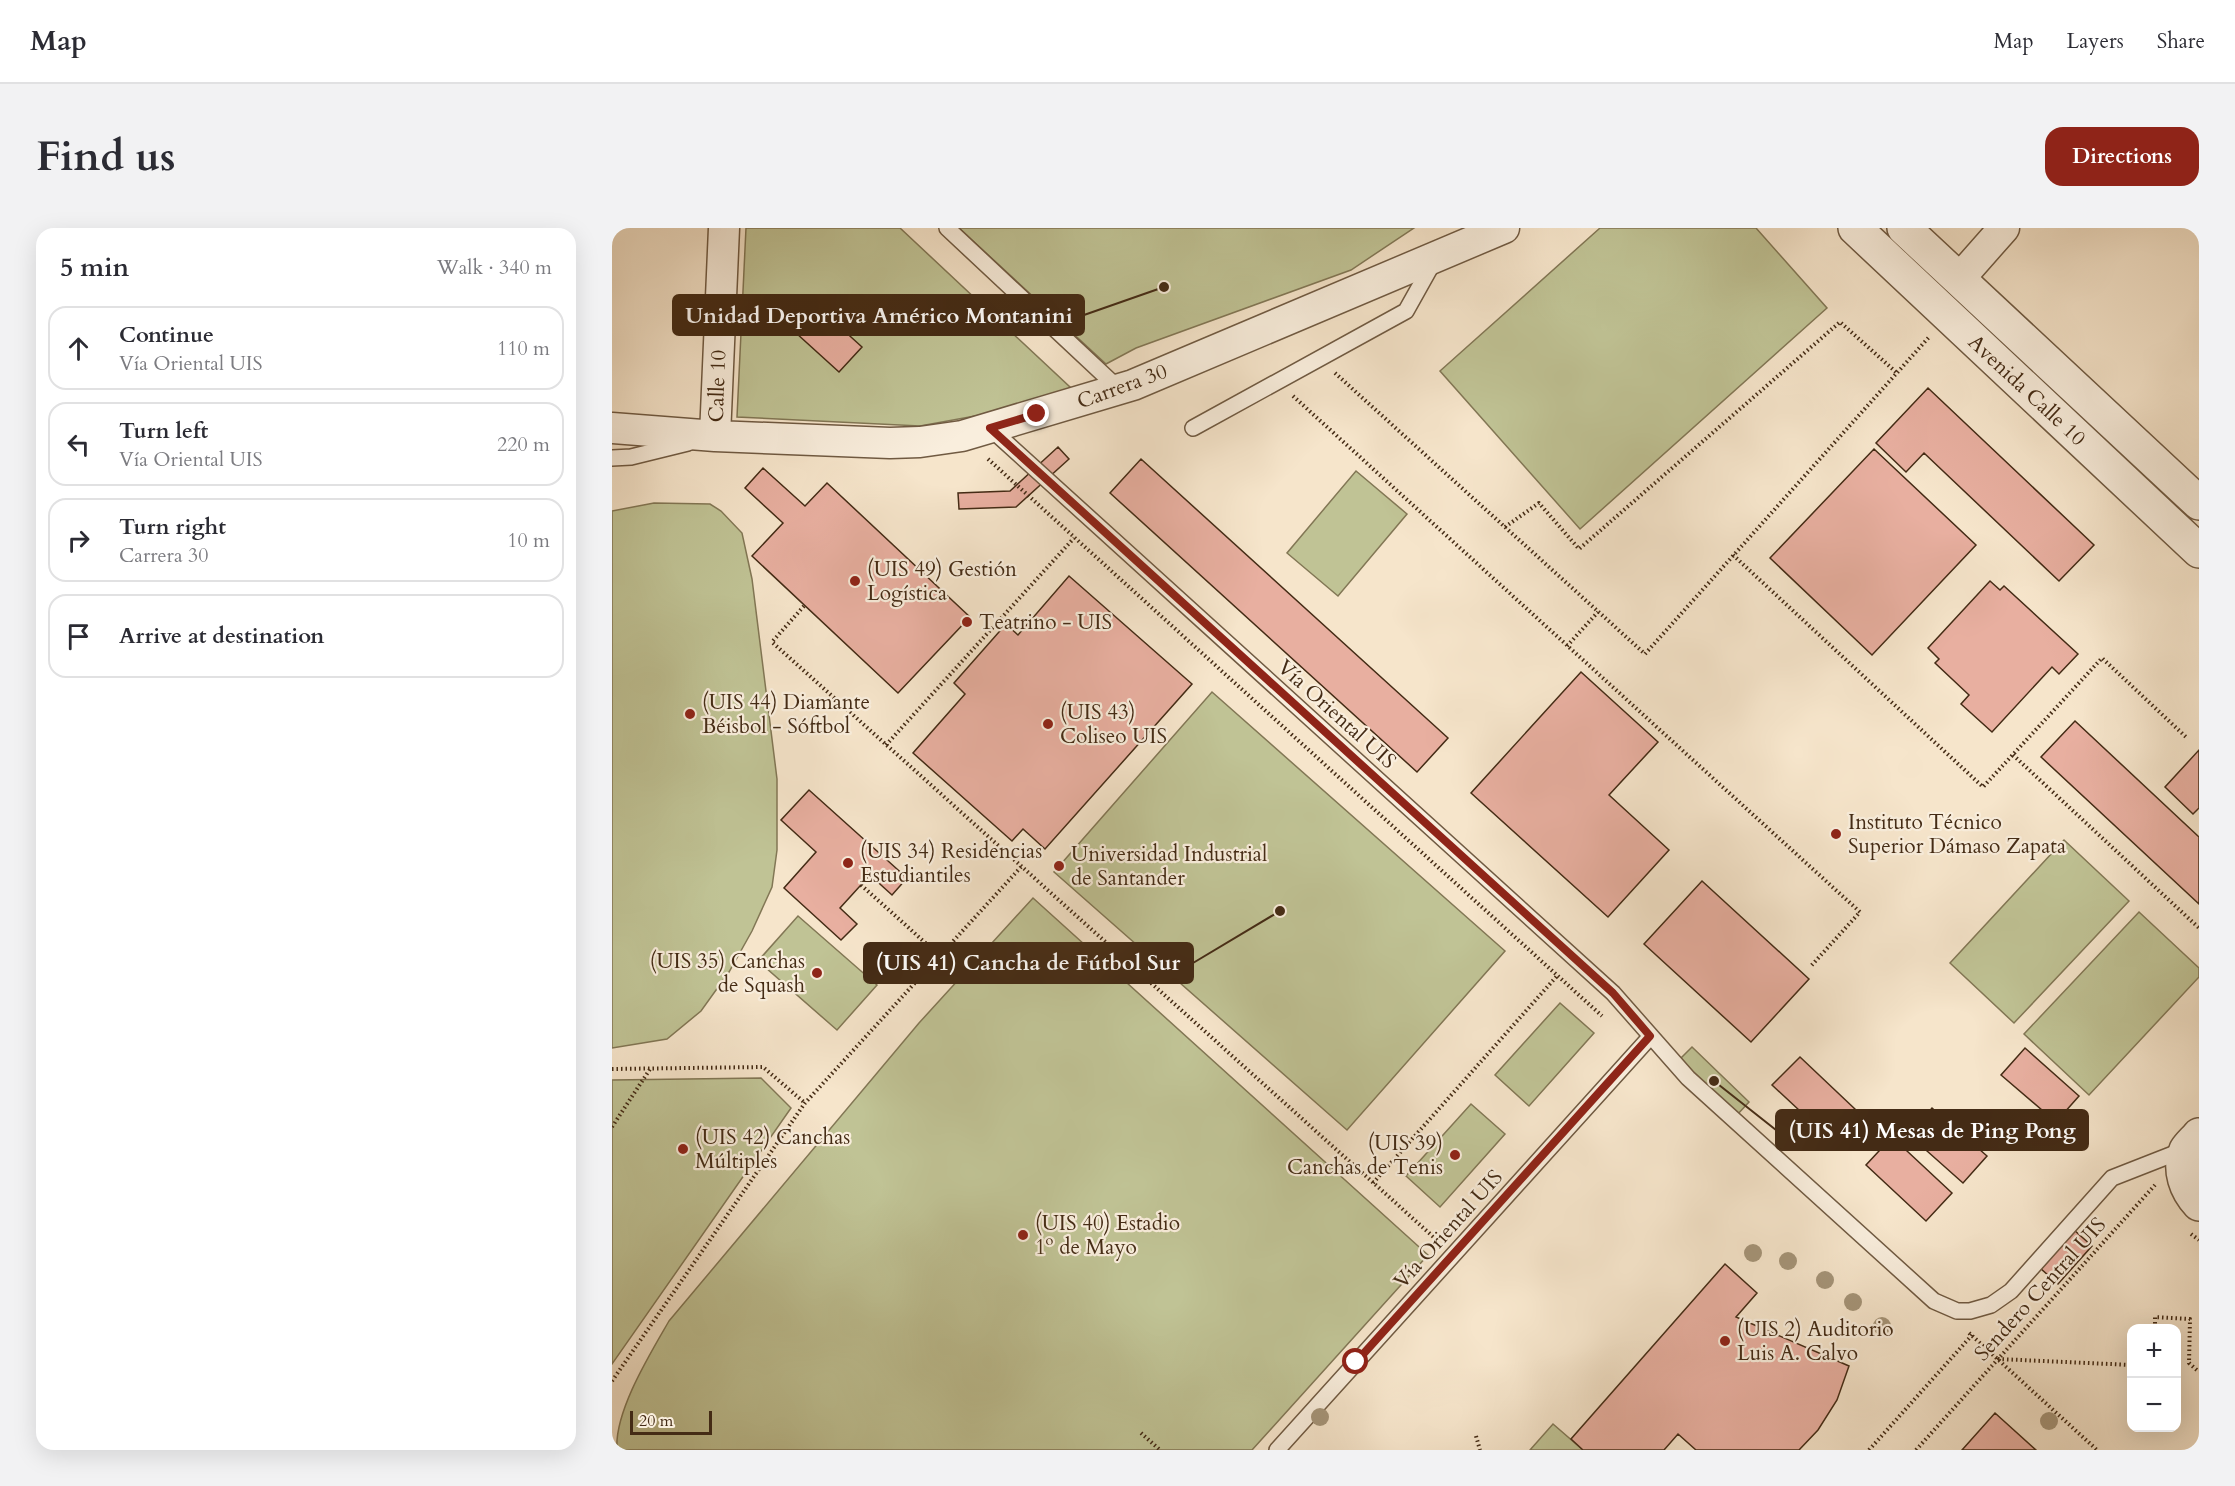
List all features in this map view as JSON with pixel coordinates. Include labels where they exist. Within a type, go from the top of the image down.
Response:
[{"type":"street","name":"Calle 10","points":[[715,436],[724,228]]},
{"type":"street","points":[[1436,257],[1465,228]]},
{"type":"street","name":"Carrera 30","points":[[612,428],[715,436],[890,443],[920,442],[976,432],[1119,389],[1504,228]]},
{"type":"street","name":"Avenida Calle 10","points":[[1855,228],[2199,551]]},
{"type":"street","name":"Avenida Calle 10","points":[[1904,228],[2199,503]]},
{"type":"street","points":[[1959,279],[2004,228]]},
{"type":"street","points":[[2192,1193],[2183,1166],[2193,1142]]},
{"type":"lane","points":[[947,228],[1119,389]]},
{"type":"lane","points":[[1193,428],[1406,311],[1436,257]]},
{"type":"lane","name":"Vía Oriental UIS","points":[[976,432],[1090,519],[1613,993],[1688,1078],[1934,1301]]},
{"type":"lane","points":[[612,458],[631,457],[715,436]]},
{"type":"lane","name":"Vía Oriental UIS","points":[[1277,1450],[1650,1036]]},
{"type":"lane","points":[[1934,1301],[1957,1311],[1970,1311],[1991,1305],[2011,1291],[2112,1178],[2193,1142]]},
{"type":"path","points":[[1505,527],[1539,503],[1579,549],[1840,322],[1897,373]]},
{"type":"path","points":[[1319,358],[1644,654],[1934,332]]},
{"type":"path","points":[[1277,382],[1860,912],[1811,966]]},
{"type":"path","points":[[976,432],[1074,537],[1638,1049]]},
{"type":"path","points":[[886,745],[1090,519]]},
{"type":"path","points":[[1733,555],[1983,787],[2102,658],[2186,737]]},
{"type":"path","points":[[804,606],[772,642],[1453,1255]]},
{"type":"path","points":[[1567,645],[1598,612]]},
{"type":"path","points":[[2013,755],[2199,928]]},
{"type":"path","points":[[612,1381],[805,1103],[1021,867]]},
{"type":"path","points":[[861,885],[939,956]]},
{"type":"path","points":[[1373,1183],[1557,976]]},
{"type":"path","points":[[612,1069],[763,1067],[805,1103]]},
{"type":"path","points":[[612,1127],[650,1068]]},
{"type":"path","name":"Sendero Central UIS","points":[[1916,1450],[2193,1142]]},
{"type":"path","points":[[1934,1301],[2097,1450]]},
{"type":"path","points":[[2155,1324],[2155,1317],[2190,1319],[2189,1363],[2199,1372]]},
{"type":"path","name":"Sendero Central UIS","points":[[1869,1450],[1979,1326]]},
{"type":"path","points":[[1998,1359],[2127,1365]]},
{"type":"path","points":[[1141,1433],[1160,1450]]},
{"type":"path","points":[[1476,1436],[1480,1450]]},
{"type":"green space","points":[[746,228],[900,228],[1071,388],[986,414],[920,426],[737,417]]},
{"type":"green space","points":[[959,228],[1414,228],[1351,270],[1136,348],[1106,364]]},
{"type":"green space","points":[[1600,228],[1756,228],[1827,308],[1580,529],[1440,371]]},
{"type":"green space","points":[[1356,471],[1407,514],[1338,596],[1287,553]]},
{"type":"green space","name":"(UIS 44) Diamante Béisbol - Sóftbol","points":[[654,503],[710,504],[721,511],[742,533],[752,579],[777,779],[777,850],[772,887],[752,931],[729,972],[701,1011],[667,1039],[612,1048],[612,511]]},
{"type":"green space","points":[[1212,692],[1505,951],[1347,1130],[1054,872]]},
{"type":"green space","points":[[2064,840],[2129,901],[2014,1023],[1950,963]]},
{"type":"green space","name":"(UIS 40) Estadio 1º de Mayo","points":[[1033,898],[1428,1255],[1252,1450],[617,1450],[621,1418],[627,1401],[643,1366],[669,1321],[919,1023]]},
{"type":"green space","points":[[2139,912],[2199,968],[2199,977],[2089,1095],[2024,1034]]},
{"type":"green space","name":"(UIS 35) Canchas de Squash","points":[[798,916],[877,985],[837,1030],[758,961]]},
{"type":"green space","points":[[1560,1003],[1594,1033],[1529,1106],[1495,1075]]},
{"type":"green space","points":[[1692,1047],[1749,1102],[1737,1115],[1679,1060]]},
{"type":"green space","points":[[761,1078],[791,1108],[612,1364],[612,1080]]},
{"type":"green space","name":"(UIS 39) Canchas de Tenis","points":[[1471,1104],[1505,1134],[1440,1207],[1406,1176]]},
{"type":"green space","points":[[1553,1424],[1583,1450],[1530,1450]]},
{"type":"building","points":[[808,298],[862,347],[839,372],[785,323]]},
{"type":"building","points":[[1928,388],[2094,545],[2059,581],[1924,453],[1906,472],[1876,443]]},
{"type":"building","points":[[1058,447],[1069,459],[1016,507],[959,509],[958,493],[1010,491]]},
{"type":"building","points":[[1874,449],[1976,545],[1872,655],[1770,558]]},
{"type":"building","points":[[1141,459],[1448,738],[1417,772],[1110,493]]},
{"type":"building","name":"(UIS 49) Gestión Logística","points":[[763,468],[805,506],[827,483],[970,617],[898,693],[752,556],[783,523],[745,488]]},
{"type":"building","name":"(UIS 43) Coliseo UIS","points":[[1069,576],[1192,684],[1045,849],[1023,829],[1012,841],[913,753],[965,694],[954,683],[1006,624],[1018,635]]},
{"type":"building","points":[[1990,581],[2000,590],[2004,586],[2078,654],[2059,674],[2052,667],[1992,732],[1961,704],[1969,695],[1935,663],[1939,659],[1928,648]]},
{"type":"building","points":[[1581,672],[1658,742],[1609,795],[1669,850],[1608,917],[1471,793]]},
{"type":"building","points":[[2075,721],[2199,837],[2199,904],[2041,757]]},
{"type":"building","points":[[2199,750],[2199,808],[2193,814],[2165,787]]},
{"type":"building","name":"(UIS 34) Residencias Estudiantiles","points":[[809,790],[907,878],[892,895],[870,875],[840,908],[857,924],[841,940],[784,888],[816,852],[781,820]]},
{"type":"building","points":[[1702,881],[1809,979],[1751,1042],[1644,944]]},
{"type":"building","points":[[2025,1048],[2079,1096],[2056,1122],[2001,1075]]},
{"type":"building","points":[[1800,1057],[1856,1110],[1829,1138],[1772,1085]]},
{"type":"building","points":[[1932,1108],[1987,1156],[1963,1183],[1909,1135]]},
{"type":"building","points":[[1892,1137],[1952,1193],[1926,1221],[1866,1165]]},
{"type":"building","points":[[2074,1230],[2092,1246],[2058,1284],[2040,1268]]},
{"type":"building","name":"(UIS 2) Auditorio Luis A. Calvo","points":[[1725,1264],[1757,1293],[1736,1317],[1849,1366],[1837,1400],[1818,1430],[1799,1450],[1696,1450],[1678,1434],[1664,1450],[1583,1450],[1571,1439]]},
{"type":"building","points":[[1995,1413],[2036,1450],[1962,1450]]},
{"type":"place","name":"Unidad Deportiva Américo Montanini","points":[[1164,287]]},
{"type":"place","name":"(UIS 49) Gestión Logística","points":[[855,581]]},
{"type":"place","name":"Teatrino - UIS","points":[[967,622]]},
{"type":"place","name":"(UIS 44) Diamante Béisbol - Sóftbol","points":[[690,714]]},
{"type":"place","name":"(UIS 43) Coliseo UIS","points":[[1048,724]]},
{"type":"place","name":"Instituto Técnico Superior Dámaso Zapata","points":[[1836,834]]},
{"type":"place","name":"(UIS 34) Residencias Estudiantiles","points":[[848,863]]},
{"type":"place","name":"Universidad Industrial de Santander","points":[[1059,866]]},
{"type":"place","name":"(UIS 41) Cancha de Fútbol Sur","points":[[1280,911]]},
{"type":"place","name":"(UIS 35) Canchas de Squash","points":[[817,973]]},
{"type":"place","name":"(UIS 41) Mesas de Ping Pong","points":[[1714,1081]]},
{"type":"place","name":"(UIS 42) Canchas Múltiples","points":[[683,1149]]},
{"type":"place","name":"(UIS 39) Canchas de Tenis","points":[[1455,1155]]},
{"type":"place","name":"(UIS 40) Estadio 1º de Mayo","points":[[1023,1235]]},
{"type":"place","name":"(UIS 2) Auditorio Luis A. Calvo","points":[[1725,1341]]},
{"type":"route","points":[[1037,414],[990,428],[1613,993],[1650,1036],[1356,1362]]}]
